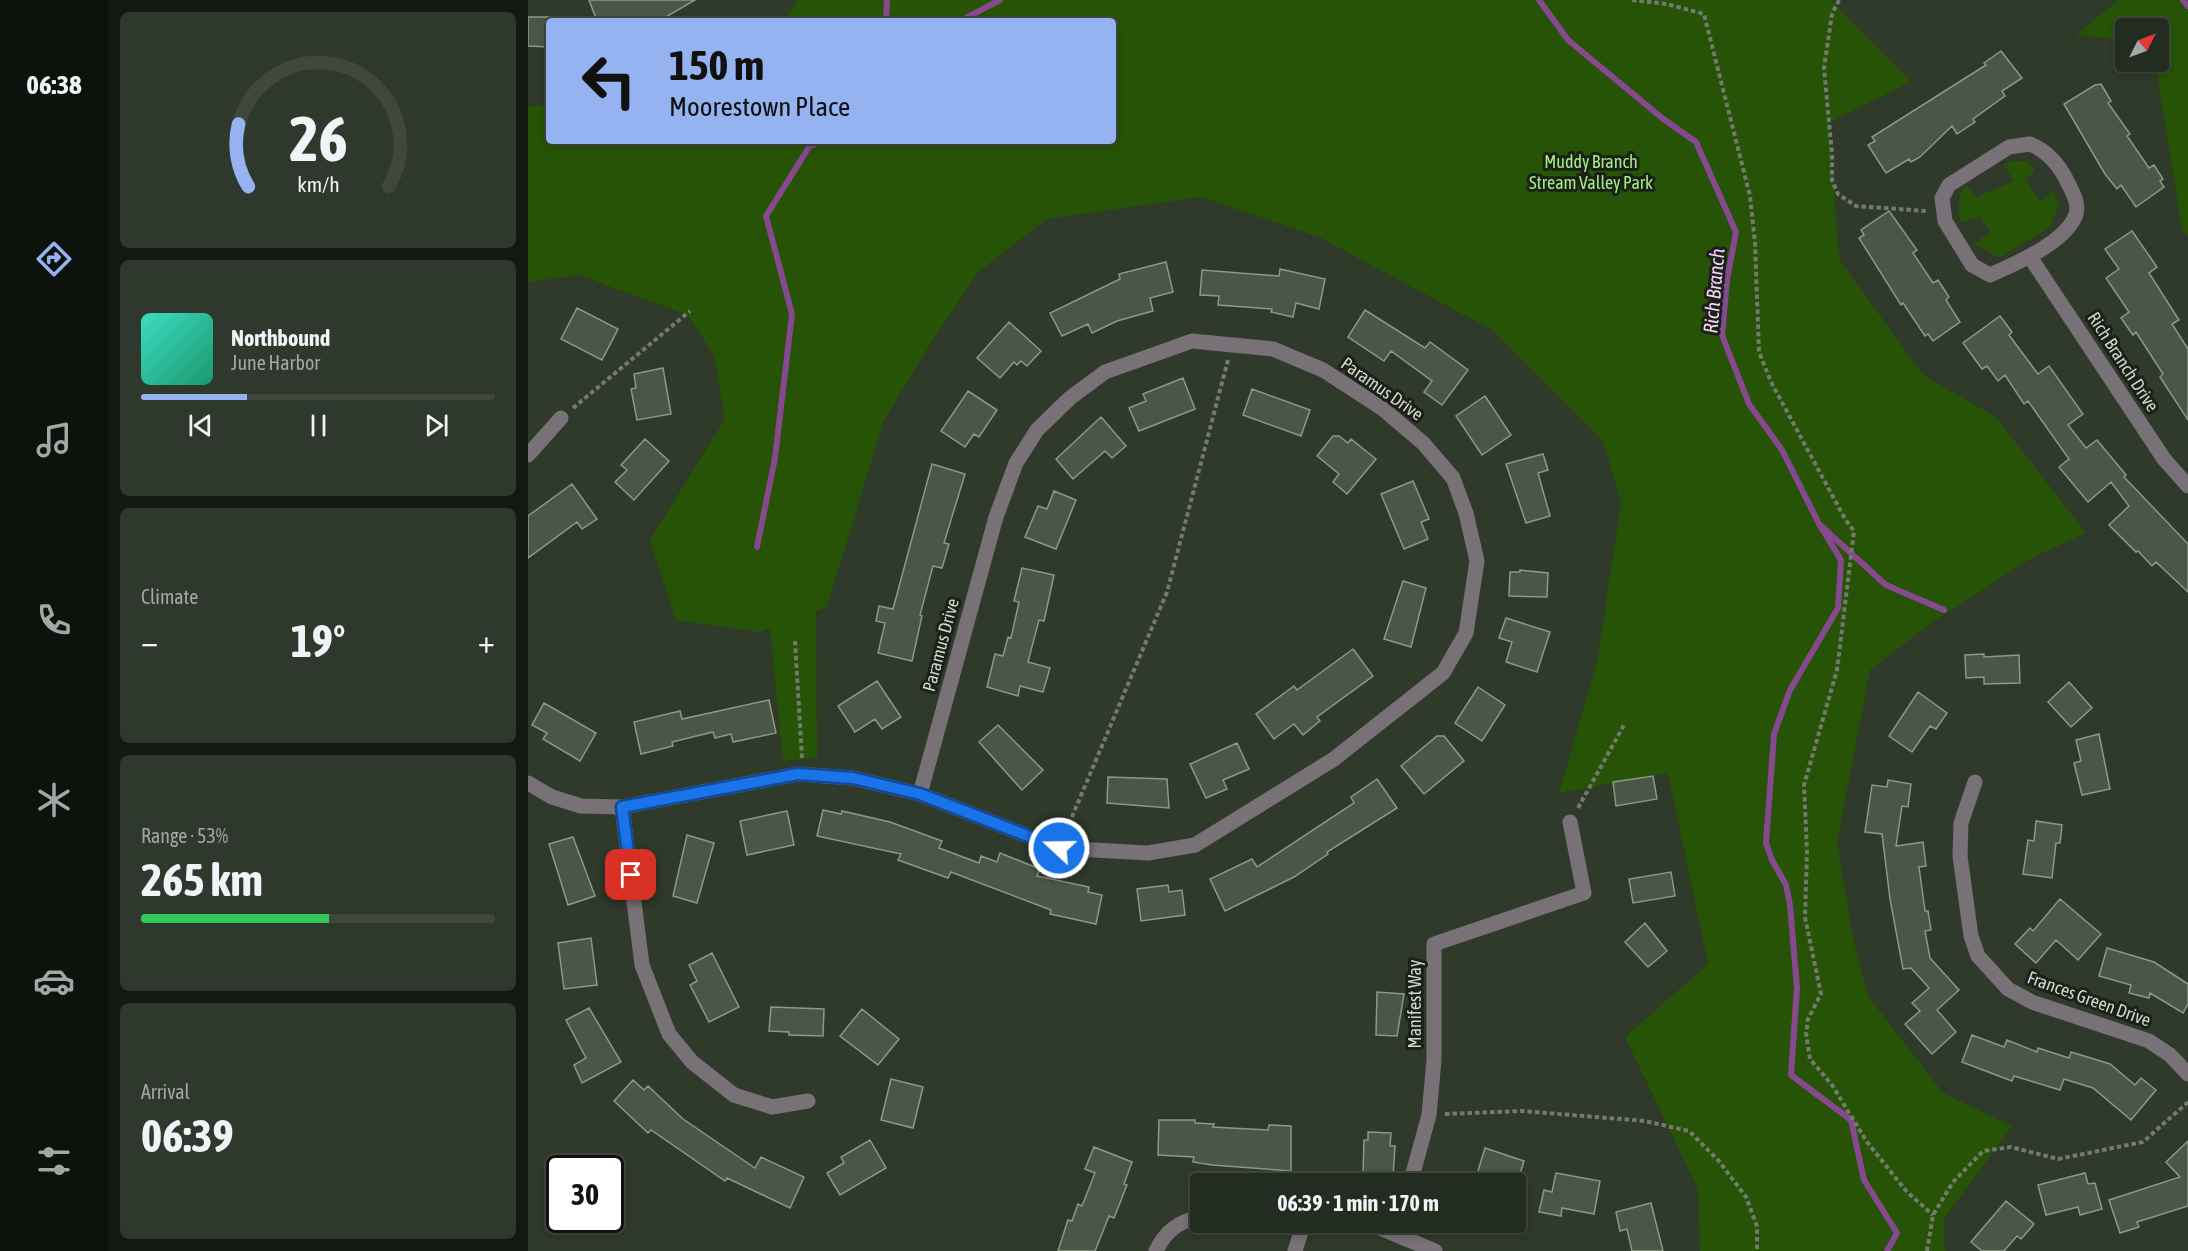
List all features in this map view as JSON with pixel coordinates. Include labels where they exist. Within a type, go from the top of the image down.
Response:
[{"type":"street","points":[[2030,144],[2043,150],[2063,173],[2076,199],[2076,213],[2068,228],[2030,257],[1990,275],[1972,265],[1945,221],[1942,198],[1949,185],[2009,147],[2030,144]]},
{"type":"street","name":"Rich Branch Drive","points":[[2030,257],[2164,459],[2188,486]]},
{"type":"street","name":"Paramus Drive","points":[[528,783],[552,797],[581,806],[622,807],[803,774],[853,778],[920,794],[1059,848],[1148,853],[1195,846],[1334,759],[1443,673],[1466,633],[1477,561],[1466,513],[1453,478],[1423,443],[1383,409],[1323,370],[1273,349],[1192,340],[1106,372],[1070,398],[1037,430],[1016,463],[996,517],[920,794]]},
{"type":"street","points":[[528,455],[561,418]]},
{"type":"street","name":"Frances Green Drive","points":[[1975,782],[1961,823],[1960,856],[1971,936],[1978,956],[2008,989],[2032,1002],[2149,1041],[2170,1055],[2188,1074]]},
{"type":"street","points":[[622,807],[642,965],[669,1034],[692,1062],[734,1095],[772,1107],[808,1101]]},
{"type":"street","name":"Manifest Way","points":[[1413,1173],[1429,1115],[1434,1060],[1434,944],[1480,926],[1584,893],[1570,822]]},
{"type":"street","points":[[1156,1251],[1163,1237],[1184,1220],[1190,1219]]},
{"type":"street","points":[[1295,1251],[1301,1233]]},
{"type":"street","points":[[1399,1233],[1435,1251]]},
{"type":"path","points":[[1632,0],[1667,4],[1704,14],[1750,196],[1755,243],[1759,352],[1771,382],[1845,519],[1854,531],[1852,567],[1837,670],[1804,785],[1807,851],[1805,917],[1821,994],[1808,1018],[1806,1033],[1810,1059],[1832,1084],[1867,1142],[1907,1192],[1933,1215]]},
{"type":"path","points":[[1839,0],[1832,14],[1824,68],[1832,154],[1832,180],[1838,195],[1856,206],[1944,212]]},
{"type":"path","points":[[561,418],[690,311]]},
{"type":"path","points":[[1059,848],[1167,592],[1232,345]]},
{"type":"path","points":[[795,641],[803,774]]},
{"type":"path","points":[[1570,822],[1624,725]]},
{"type":"path","points":[[1927,1251],[1933,1215],[1953,1182],[1983,1151],[2011,1147],[2058,1159],[2143,1142],[2188,1102]]},
{"type":"path","points":[[1429,1115],[1522,1111],[1645,1121],[1689,1131],[1719,1161],[1746,1197],[1757,1226],[1757,1251]]},
{"type":"green space","name":"Muddy Branch Stream Valley Park","points":[[797,0],[1831,0],[1911,82],[1829,122],[1839,259],[1923,375],[1996,417],[2086,533],[2030,559],[1934,621],[1870,670],[1837,843],[1853,938],[1868,996],[1943,1093],[2012,1126],[1943,1220],[1945,1251],[1700,1251],[1698,1189],[1625,1037],[1708,964],[1668,773],[1559,793],[1597,662],[1621,503],[1603,441],[1494,331],[1319,237],[1201,197],[1047,219],[978,272],[937,333],[884,420],[827,607],[816,611],[817,758],[783,761],[770,628],[760,632],[676,620],[650,540],[725,419],[714,356],[688,315],[579,275],[528,282],[528,107],[546,104],[546,144],[1116,144],[1116,18],[786,18]]},
{"type":"green space","points":[[2118,0],[2188,0],[2188,237],[2182,230],[2157,72],[2169,72],[2169,18],[2115,18],[2115,39],[2076,35]]},
{"type":"green space","points":[[2027,161],[2035,170],[2026,179],[2040,202],[2053,192],[2059,204],[2050,227],[1999,258],[1974,244],[1990,232],[1980,216],[1961,223],[1959,199],[1966,185],[1976,197],[2014,181],[2003,164]]},
{"type":"building","points":[[589,0],[695,0],[664,18],[596,18]]},
{"type":"building","points":[[528,17],[549,17],[546,18],[546,47],[528,46]]},
{"type":"building","points":[[2001,51],[2022,78],[2002,91],[2005,96],[1973,119],[1975,122],[1957,134],[1952,126],[1920,157],[1911,162],[1909,159],[1886,173],[1868,145],[1875,141],[1872,137],[1986,65],[1984,63]]},
{"type":"building","points":[[2101,84],[2111,101],[2108,103],[2130,134],[2127,136],[2149,168],[2154,165],[2163,179],[2160,181],[2164,187],[2136,207],[2121,185],[2117,189],[2105,174],[2064,104],[2095,85]]},
{"type":"building","points":[[1889,211],[1917,250],[1913,253],[1933,283],[1938,280],[1949,297],[1946,300],[1960,322],[1933,341],[1928,334],[1925,336],[1903,303],[1901,305],[1859,238],[1864,235],[1861,230]]},
{"type":"building","points":[[2132,231],[2157,267],[2149,273],[2179,320],[2172,324],[2188,349],[2188,420],[2160,377],[2163,374],[2136,332],[2133,335],[2121,318],[2129,312],[2106,278],[2119,269],[2105,249]]},
{"type":"building","points":[[1166,262],[1173,292],[1150,298],[1153,311],[1117,321],[1092,333],[1088,324],[1062,336],[1050,313],[1120,279],[1119,274]]},
{"type":"building","points":[[1280,269],[1325,279],[1319,309],[1296,303],[1293,317],[1271,312],[1272,309],[1218,305],[1219,296],[1200,295],[1202,270],[1279,276]]},
{"type":"building","points":[[577,308],[618,329],[602,360],[561,339]]},
{"type":"building","points":[[1365,310],[1425,348],[1430,342],[1468,370],[1442,405],[1424,392],[1432,381],[1391,351],[1384,361],[1348,337]]},
{"type":"building","points":[[2000,316],[2012,332],[2009,335],[2038,374],[2049,366],[2083,414],[2068,425],[2086,448],[2097,440],[2126,475],[2124,477],[2188,544],[2188,592],[2156,562],[2152,566],[2109,525],[2129,506],[2111,482],[2088,502],[2059,467],[2069,459],[2028,401],[2024,404],[2005,375],[1998,381],[1987,366],[1982,369],[1963,343]]},
{"type":"building","points":[[1009,322],[1041,351],[1027,366],[1021,361],[1017,365],[1014,362],[1000,378],[977,358]]},
{"type":"building","points":[[663,368],[671,414],[637,420],[631,389],[636,388],[634,374]]},
{"type":"building","points":[[1183,378],[1195,409],[1139,431],[1129,408],[1146,401],[1143,394]]},
{"type":"building","points":[[1252,389],[1310,410],[1301,436],[1243,415]]},
{"type":"building","points":[[968,391],[997,410],[979,437],[974,434],[965,447],[941,431]]},
{"type":"building","points":[[1485,396],[1511,435],[1482,455],[1456,416]]},
{"type":"building","points":[[1101,417],[1126,446],[1112,458],[1105,451],[1073,479],[1056,459]]},
{"type":"building","points":[[1333,436],[1339,436],[1348,443],[1351,439],[1376,459],[1347,494],[1333,482],[1339,474],[1317,456]]},
{"type":"building","points":[[645,439],[669,461],[634,500],[615,482],[627,470],[621,465]]},
{"type":"building","points":[[1543,454],[1548,470],[1538,473],[1550,516],[1526,523],[1506,464]]},
{"type":"building","points":[[932,464],[965,474],[944,543],[949,544],[942,568],[933,566],[920,615],[922,616],[912,661],[878,653],[885,623],[876,621],[879,606],[893,609]]},
{"type":"building","points":[[1413,481],[1429,519],[1421,522],[1428,539],[1404,549],[1381,494]]},
{"type":"building","points":[[572,484],[597,519],[582,529],[577,522],[528,558],[528,516]]},
{"type":"building","points":[[1054,491],[1076,500],[1056,549],[1025,537],[1038,506],[1047,509]]},
{"type":"building","points":[[1022,568],[1054,575],[1044,621],[1039,620],[1028,662],[1050,668],[1043,692],[1020,686],[1018,696],[987,687],[995,654],[1003,656],[1008,637],[1011,638],[1019,602],[1014,601]]},
{"type":"building","points":[[1520,570],[1548,573],[1547,597],[1509,596],[1510,572],[1520,572]]},
{"type":"building","points":[[1403,581],[1426,588],[1411,647],[1384,639]]},
{"type":"building","points":[[1506,618],[1550,632],[1537,672],[1506,662],[1512,642],[1499,638]]},
{"type":"building","points":[[1353,649],[1373,676],[1317,717],[1320,721],[1303,735],[1294,724],[1274,739],[1256,714],[1294,686],[1297,690]]},
{"type":"building","points":[[1984,654],[1984,657],[2019,655],[2020,683],[1984,684],[1984,677],[1966,678],[1965,655]]},
{"type":"building","points":[[877,681],[901,717],[882,729],[875,719],[855,732],[838,706]]},
{"type":"building","points":[[2069,682],[2092,708],[2071,727],[2048,702]]},
{"type":"building","points":[[1478,687],[1505,705],[1482,741],[1455,723]]},
{"type":"building","points":[[1918,692],[1947,713],[1936,729],[1930,726],[1912,752],[1889,736]]},
{"type":"building","points":[[769,700],[776,733],[733,742],[731,734],[715,738],[713,732],[672,742],[673,746],[641,754],[634,722],[680,711],[682,719]]},
{"type":"building","points":[[544,703],[596,733],[580,761],[543,739],[547,733],[532,725]]},
{"type":"building","points":[[998,725],[1043,770],[1022,790],[979,742]]},
{"type":"building","points":[[2099,734],[2110,789],[2082,795],[2074,763],[2081,761],[2076,740]]},
{"type":"building","points":[[1437,736],[1444,736],[1464,761],[1424,794],[1401,766]]},
{"type":"building","points":[[1237,743],[1249,769],[1223,780],[1227,789],[1206,798],[1190,764]]},
{"type":"building","points":[[1653,776],[1657,799],[1616,806],[1613,782]]},
{"type":"building","points":[[1108,777],[1167,779],[1169,808],[1107,803]]},
{"type":"building","points":[[1377,779],[1397,808],[1327,852],[1328,854],[1294,877],[1225,911],[1210,879],[1252,859],[1257,867],[1354,803],[1351,797]]},
{"type":"building","points":[[1888,780],[1911,784],[1908,807],[1902,806],[1896,846],[1923,842],[1926,866],[1919,867],[1925,911],[1928,911],[1931,930],[1925,931],[1930,958],[1959,990],[1937,1010],[1956,1032],[1932,1054],[1905,1024],[1920,1011],[1912,1003],[1929,988],[1911,968],[1903,969],[1890,899],[1882,834],[1865,832],[1872,785],[1887,787]]},
{"type":"building","points":[[823,810],[841,814],[842,811],[890,822],[942,841],[939,848],[979,863],[981,856],[997,862],[1000,853],[1040,869],[1037,876],[1089,887],[1088,892],[1102,895],[1096,924],[1050,914],[1051,910],[951,872],[948,878],[898,860],[901,854],[817,836]]},
{"type":"building","points":[[787,811],[794,845],[747,855],[740,821]]},
{"type":"building","points":[[2036,821],[2062,825],[2060,843],[2056,843],[2052,878],[2023,874],[2028,840],[2034,841]]},
{"type":"building","points":[[687,835],[714,843],[697,903],[673,896]]},
{"type":"building","points":[[573,837],[595,896],[568,905],[549,844]]},
{"type":"building","points":[[1671,872],[1675,896],[1633,903],[1629,879]]},
{"type":"building","points":[[1168,885],[1169,892],[1182,890],[1185,915],[1141,921],[1137,889]]},
{"type":"building","points":[[2060,899],[2101,934],[2078,960],[2056,940],[2036,963],[2015,944],[2030,928],[2033,931]]},
{"type":"building","points":[[1645,923],[1667,951],[1648,967],[1625,942]]},
{"type":"building","points":[[591,938],[597,985],[564,989],[558,943]]},
{"type":"building","points":[[2107,948],[2154,962],[2188,984],[2188,1004],[2183,1013],[2150,993],[2149,998],[2129,993],[2131,985],[2099,976]]},
{"type":"building","points":[[712,953],[739,1007],[709,1022],[690,985],[697,981],[689,965]]},
{"type":"building","points":[[1377,992],[1404,994],[1397,1036],[1376,1035]]},
{"type":"building","points":[[771,1007],[824,1009],[823,1036],[789,1035],[789,1032],[769,1031]]},
{"type":"building","points":[[589,1008],[621,1062],[582,1083],[574,1065],[586,1058],[566,1020]]},
{"type":"building","points":[[862,1009],[899,1039],[878,1065],[840,1036]]},
{"type":"building","points":[[1972,1035],[2004,1047],[2007,1040],[2037,1052],[2038,1048],[2069,1058],[2071,1052],[2110,1064],[2135,1085],[2141,1078],[2156,1090],[2131,1120],[2093,1088],[2064,1079],[2060,1090],[2014,1076],[2012,1081],[1962,1062]]},
{"type":"building","points":[[891,1079],[923,1087],[913,1128],[881,1120]]},
{"type":"building","points":[[633,1080],[644,1090],[648,1086],[683,1119],[755,1168],[761,1157],[804,1177],[790,1208],[727,1178],[725,1181],[651,1130],[648,1133],[614,1101]]},
{"type":"building","points":[[1159,1120],[1195,1120],[1195,1123],[1214,1124],[1213,1127],[1268,1130],[1269,1125],[1291,1126],[1291,1171],[1212,1165],[1193,1162],[1194,1157],[1158,1155]]},
{"type":"building","points":[[1368,1132],[1391,1133],[1390,1146],[1395,1146],[1393,1173],[1363,1173],[1364,1140],[1368,1140]]},
{"type":"building","points":[[870,1140],[886,1168],[840,1195],[827,1173],[844,1163],[841,1157]]},
{"type":"building","points":[[2188,1141],[2188,1206],[2137,1222],[2139,1227],[2120,1233],[2109,1200],[2180,1177],[2166,1162]]},
{"type":"building","points":[[1094,1147],[1132,1162],[1124,1184],[1127,1185],[1114,1218],[1109,1216],[1095,1251],[1058,1251],[1068,1220],[1072,1221],[1078,1204],[1082,1206],[1095,1173],[1085,1169]]},
{"type":"building","points":[[1485,1148],[1524,1161],[1520,1173],[1477,1173]]},
{"type":"building","points":[[1556,1173],[1600,1181],[1594,1214],[1562,1208],[1561,1216],[1539,1212],[1544,1190],[1552,1192]]},
{"type":"building","points":[[2085,1173],[2088,1184],[2095,1183],[2102,1209],[2080,1215],[2078,1207],[2046,1215],[2038,1185]]},
{"type":"building","points":[[2006,1201],[2034,1224],[2021,1239],[2017,1236],[2004,1251],[1982,1251],[1971,1242]]},
{"type":"building","points":[[1651,1203],[1663,1251],[1632,1251],[1627,1229],[1620,1231],[1616,1212]]},
{"type":"waterway","points":[[886,18],[887,0]]},
{"type":"waterway","points":[[966,18],[1000,0]]},
{"type":"waterway","name":"Rich Branch","points":[[1539,0],[1568,40],[1662,118],[1696,142],[1736,232],[1727,280],[1722,335],[1749,404],[1782,450],[1819,524],[1886,585],[1944,610]]},
{"type":"waterway","points":[[2183,0],[2188,6]]},
{"type":"waterway","points":[[757,547],[775,458],[792,314],[766,216],[809,147],[814,144]]},
{"type":"waterway","points":[[1819,524],[1841,560],[1838,608],[1790,690],[1774,734],[1766,843],[1772,860],[1786,885],[1790,905],[1797,988],[1791,1075],[1851,1120],[1864,1180],[1897,1233],[1887,1251]]},
{"type":"route","points":[[631,875],[622,807],[798,774],[853,778],[920,794],[1059,848]]}]
